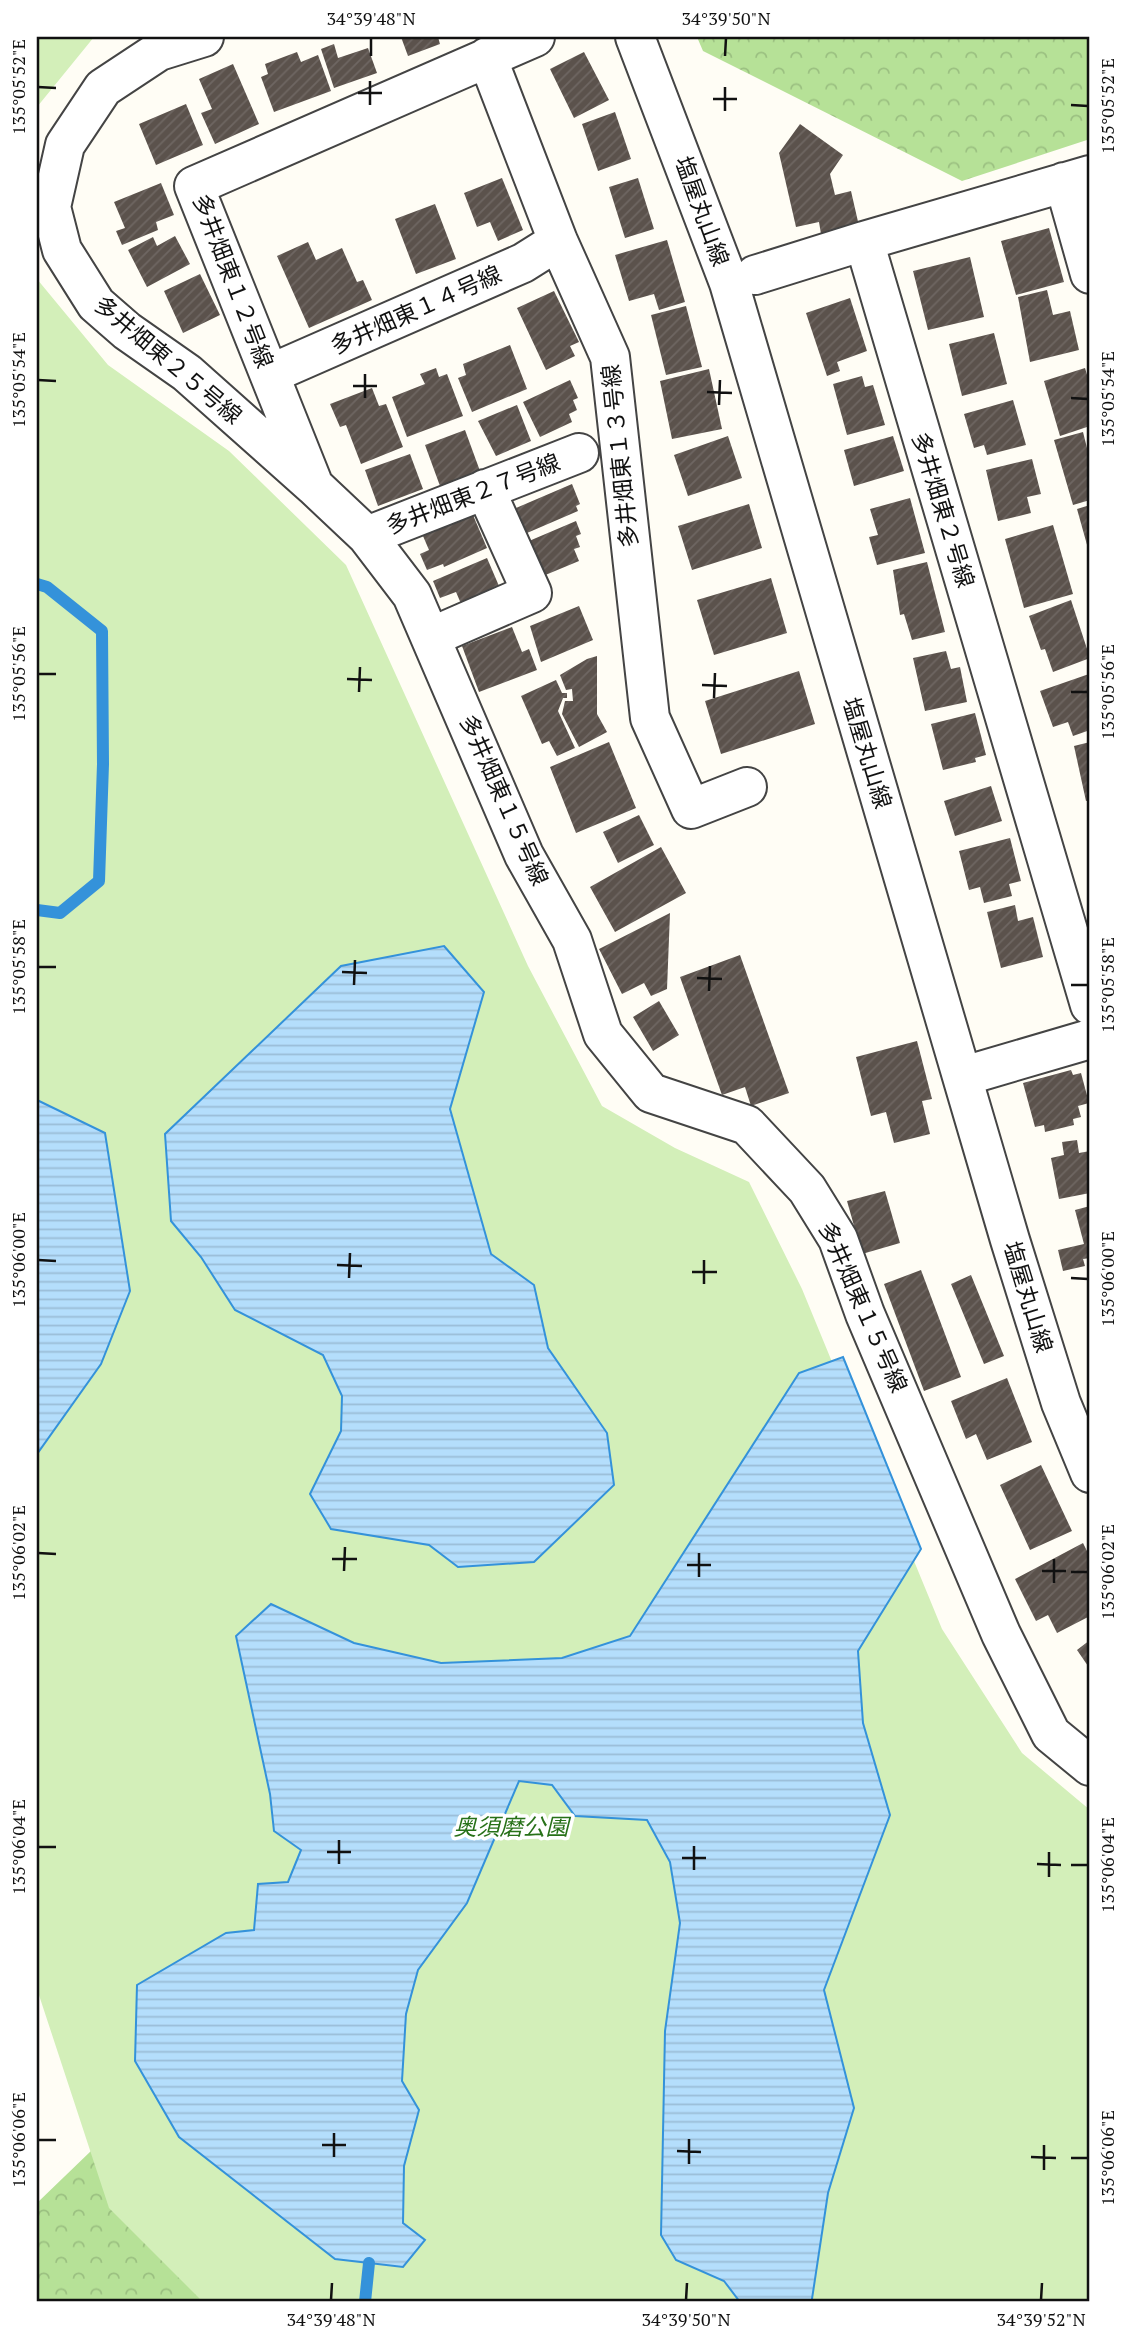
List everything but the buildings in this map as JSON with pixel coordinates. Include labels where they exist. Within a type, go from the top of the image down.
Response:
[{"type":"street","name":"多井畑東２５号線","points":[[204,37],[159,51],[103,88],[65,145],[51,207],[56,228],[62,250],[96,304],[127,331],[187,373],[314,486]]},
{"type":"street","name":"多井畑東１２号線","points":[[314,486],[194,186],[535,37]]},
{"type":"street","name":"塩屋丸山線","points":[[635,37],[729,283],[1061,1403],[1090,1473]]},
{"type":"street","name":"多井畑東１３号線","points":[[487,57],[558,240],[610,357],[650,718],[691,809],[747,787]]},
{"type":"street","points":[[755,275],[1077,179],[1090,274]]},
{"type":"street","name":"多井畑東１４号線","points":[[270,374],[523,263],[558,240]]},
{"type":"street","name":"多井畑東２号線","points":[[863,241],[1090,1006]]},
{"type":"street","name":"多井畑東２７号線","points":[[367,536],[579,453]]},
{"type":"street","name":"多井畑東１５号線","points":[[314,486],[367,536],[412,595],[524,855],[572,940],[603,1034],[651,1093],[747,1125],[807,1189],[838,1239],[865,1314],[1008,1646],[1051,1734],[1090,1766]]},
{"type":"street","points":[[431,637],[532,593],[485,489]]},
{"type":"street","points":[[964,1076],[1090,1039]]},
{"type":"green space","points":[[37,37],[94,37],[37,107]]},
{"type":"green space","points":[[697,37],[1090,37],[1090,139],[962,181],[703,51]]},
{"type":"green space","name":"奥須磨公園","points":[[37,279],[108,365],[229,451],[346,565],[528,966],[602,1106],[675,1148],[749,1182],[802,1289],[942,1629],[1022,1753],[1090,1810],[1090,2302],[203,2302],[109,2208],[37,1989]]},
{"type":"green space","points":[[120,2123],[361,2302],[37,2302],[37,2203]]},
{"type":"water","points":[[444,946],[484,992],[450,1109],[491,1254],[534,1285],[548,1348],[607,1433],[614,1485],[534,1562],[458,1567],[429,1545],[331,1529],[310,1494],[341,1431],[342,1396],[323,1355],[235,1310],[201,1257],[171,1221],[165,1134],[341,966]]},
{"type":"water","points":[[37,1100],[105,1133],[130,1291],[101,1364],[37,1454]]},
{"type":"water","points":[[843,1357],[921,1549],[858,1651],[863,1723],[890,1815],[824,1990],[854,2108],[828,2193],[812,2299],[810,2302],[740,2302],[724,2281],[676,2260],[661,2235],[665,2031],[680,1923],[670,1862],[647,1820],[575,1816],[552,1785],[519,1781],[467,1903],[418,1970],[406,2014],[402,2081],[419,2110],[404,2166],[403,2223],[425,2240],[403,2267],[335,2259],[179,2137],[135,2061],[137,1985],[226,1933],[254,1930],[258,1884],[288,1882],[301,1850],[274,1831],[270,1794],[236,1636],[271,1604],[354,1643],[441,1663],[562,1658],[630,1636],[799,1373]]},
{"type":"waterway","points":[[37,584],[47,587],[102,631],[103,764],[99,881],[60,913],[37,910]]},
{"type":"waterway","points":[[365,2302],[369,2263]]}]
